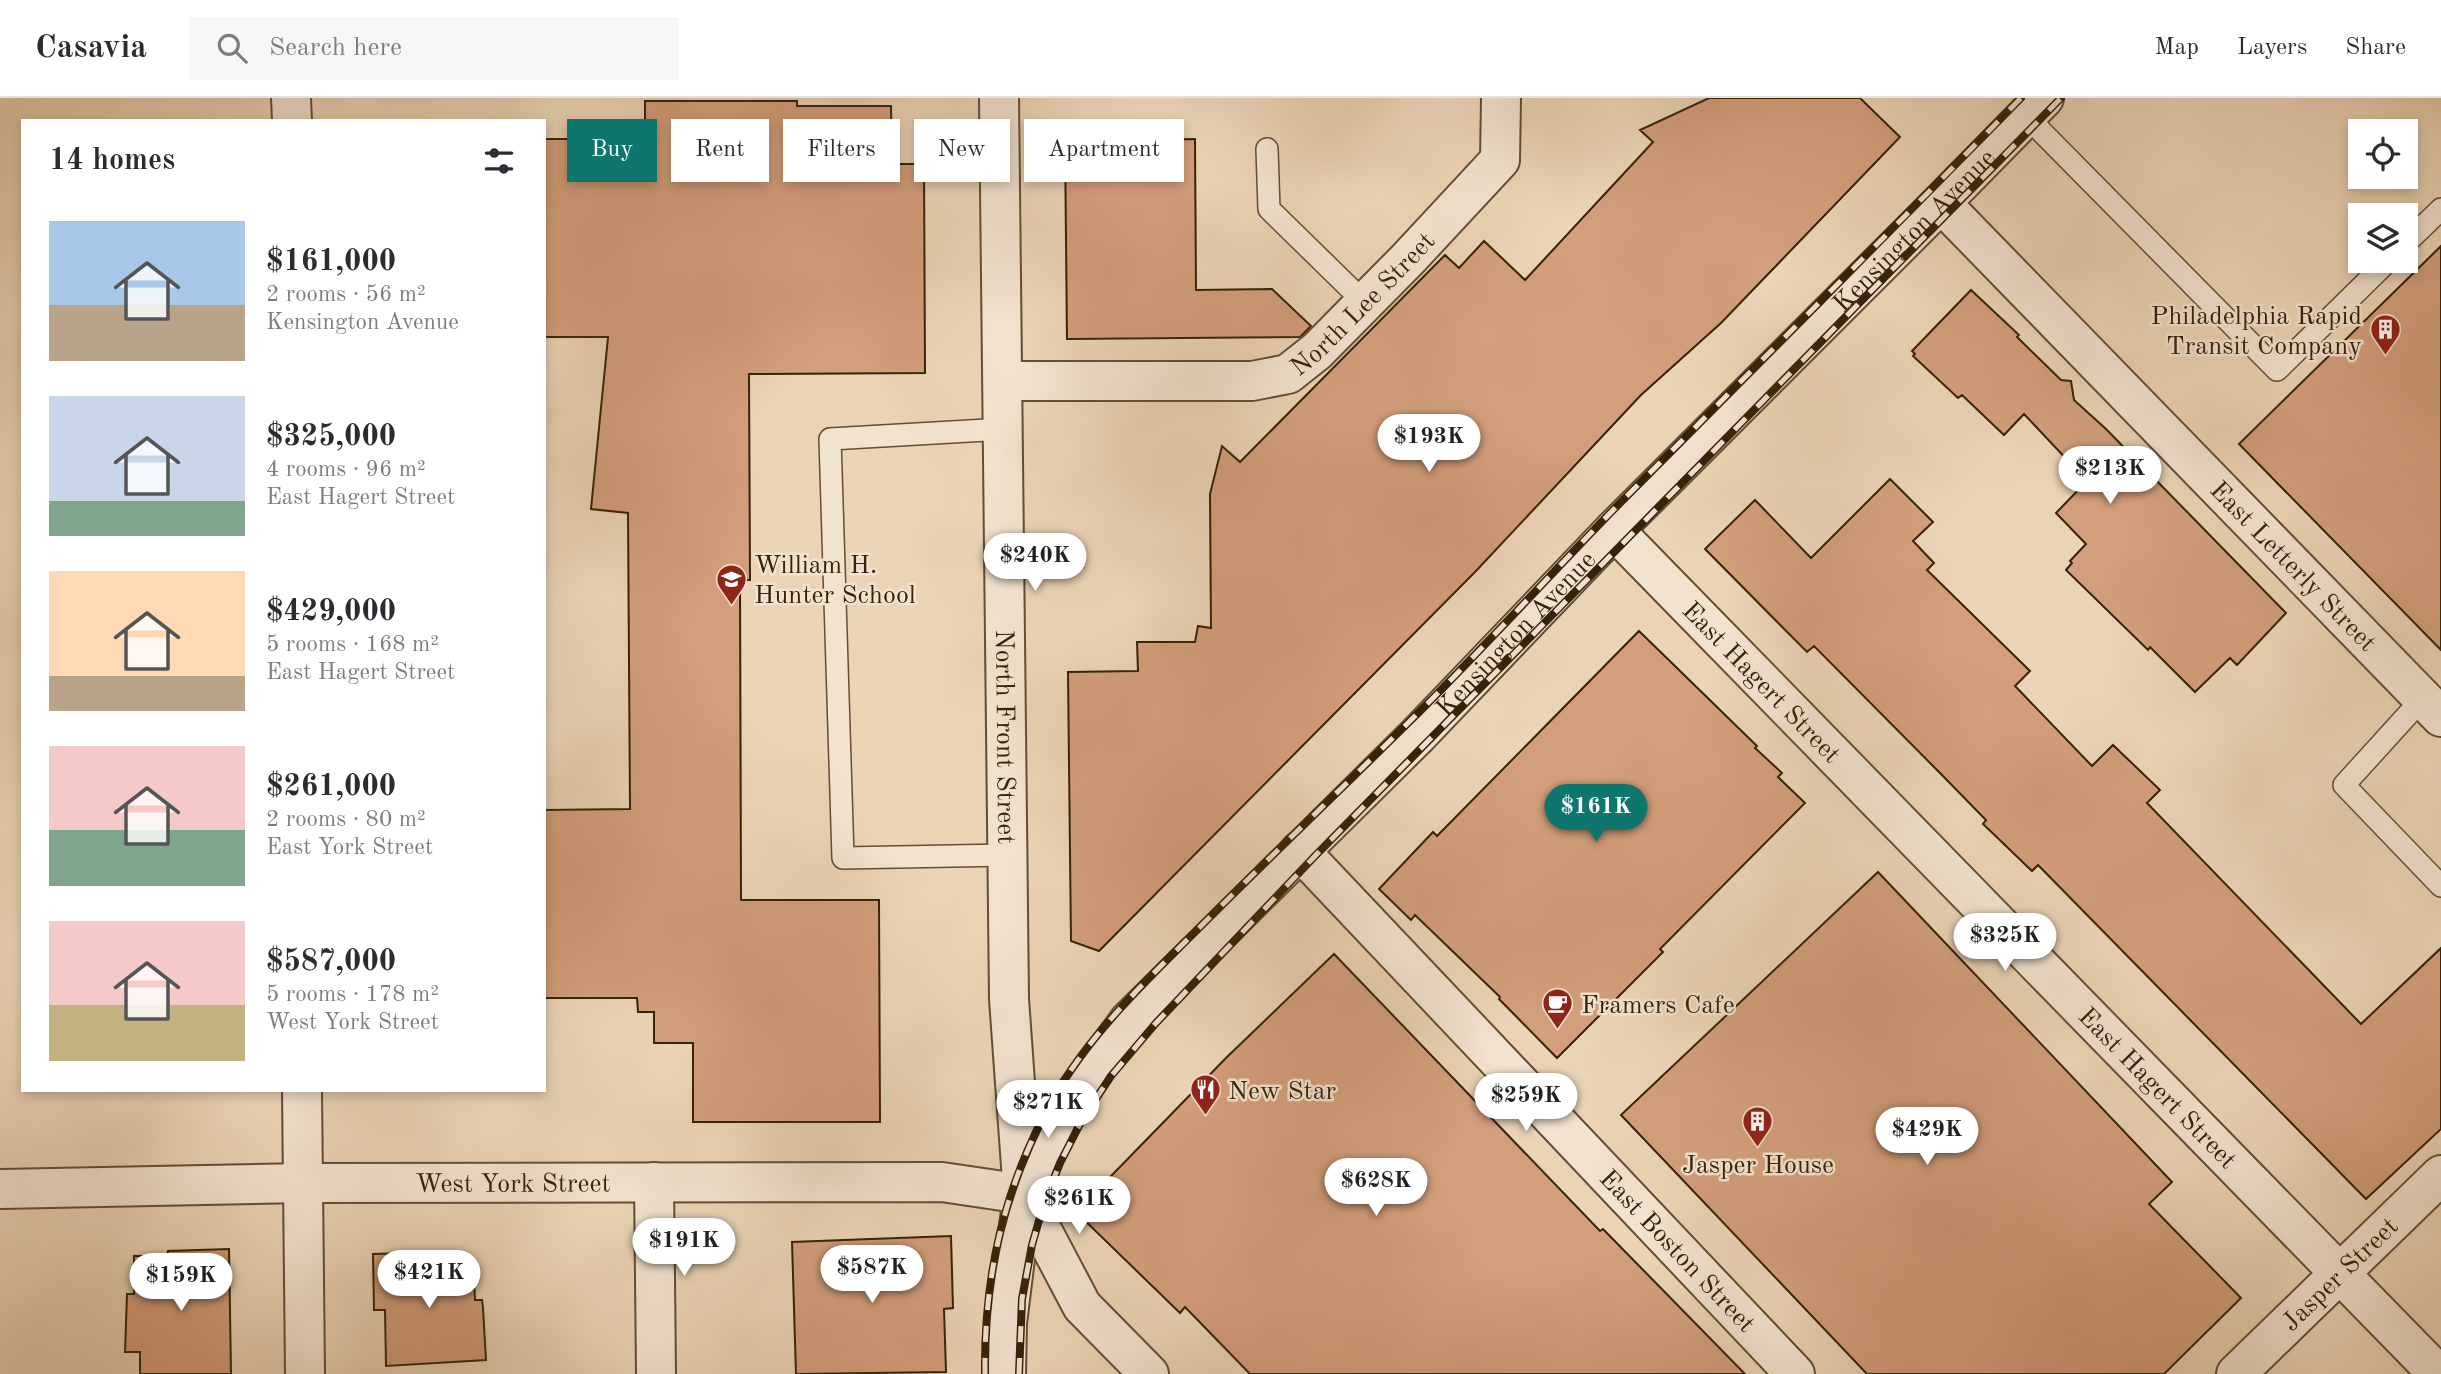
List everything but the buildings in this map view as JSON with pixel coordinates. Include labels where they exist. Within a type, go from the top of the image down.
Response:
[{"type":"street","points":[[291,98],[292,119]]},
{"type":"street","name":"North Front Street","points":[[999,98],[1009,999],[1023,1194],[1007,1323],[1006,1374]]},
{"type":"street","name":"North Lee Street","points":[[1004,381],[1252,381],[1288,374],[1317,351],[1365,303],[1500,160],[1501,98]]},
{"type":"street","name":"Kensington Avenue","points":[[1023,1194],[1065,1108],[1129,1021],[1417,736],[1614,530],[2035,107]]},
{"type":"street","name":"East Letterly Street","points":[[1941,203],[2432,707]]},
{"type":"street","name":"East Hagert Street","points":[[1614,530],[2438,1374]]},
{"type":"street","name":"East Boston Street","points":[[1300,851],[1795,1374]]},
{"type":"street","points":[[302,1092],[305,1374]]},
{"type":"street","name":"Jasper Street","points":[[2236,1374],[2441,1175]]},
{"type":"street","points":[[654,1182],[656,1374]]},
{"type":"street","name":"West York Street","points":[[0,1189],[303,1183],[942,1182],[1023,1194]]},
{"type":"street","points":[[1023,1194],[1082,1306],[1149,1374]]},
{"type":"lane","points":[[2035,107],[2277,370],[2376,273]]},
{"type":"lane","points":[[1267,149],[1269,209],[1365,303]]},
{"type":"lane","points":[[2418,231],[2441,209]]},
{"type":"lane","points":[[1004,429],[830,439],[843,858],[1007,855]]},
{"type":"lane","points":[[2432,707],[2344,785],[2441,886]]},
{"type":"railway","points":[[985,1374],[988,1301],[1000,1232],[1010,1198],[1036,1132],[1053,1099],[1102,1029],[1161,966],[1433,698],[1617,506],[2021,98]]},
{"type":"railway","points":[[1019,1374],[1022,1299],[1032,1245],[1044,1203],[1060,1163],[1082,1120],[1111,1076],[1156,1023],[1314,857],[2061,98]]},
{"type":"place","name":"Philadelphia Rapid Transit Company","points":[[2385,357]]},
{"type":"place","name":"William H. Hunter School","points":[[731,606]]},
{"type":"place","name":"Framers Cafe","points":[[1558,1031]]},
{"type":"place","name":"New Star","points":[[1205,1117]]},
{"type":"place","name":"Jasper House","points":[[1758,1148]]}]
